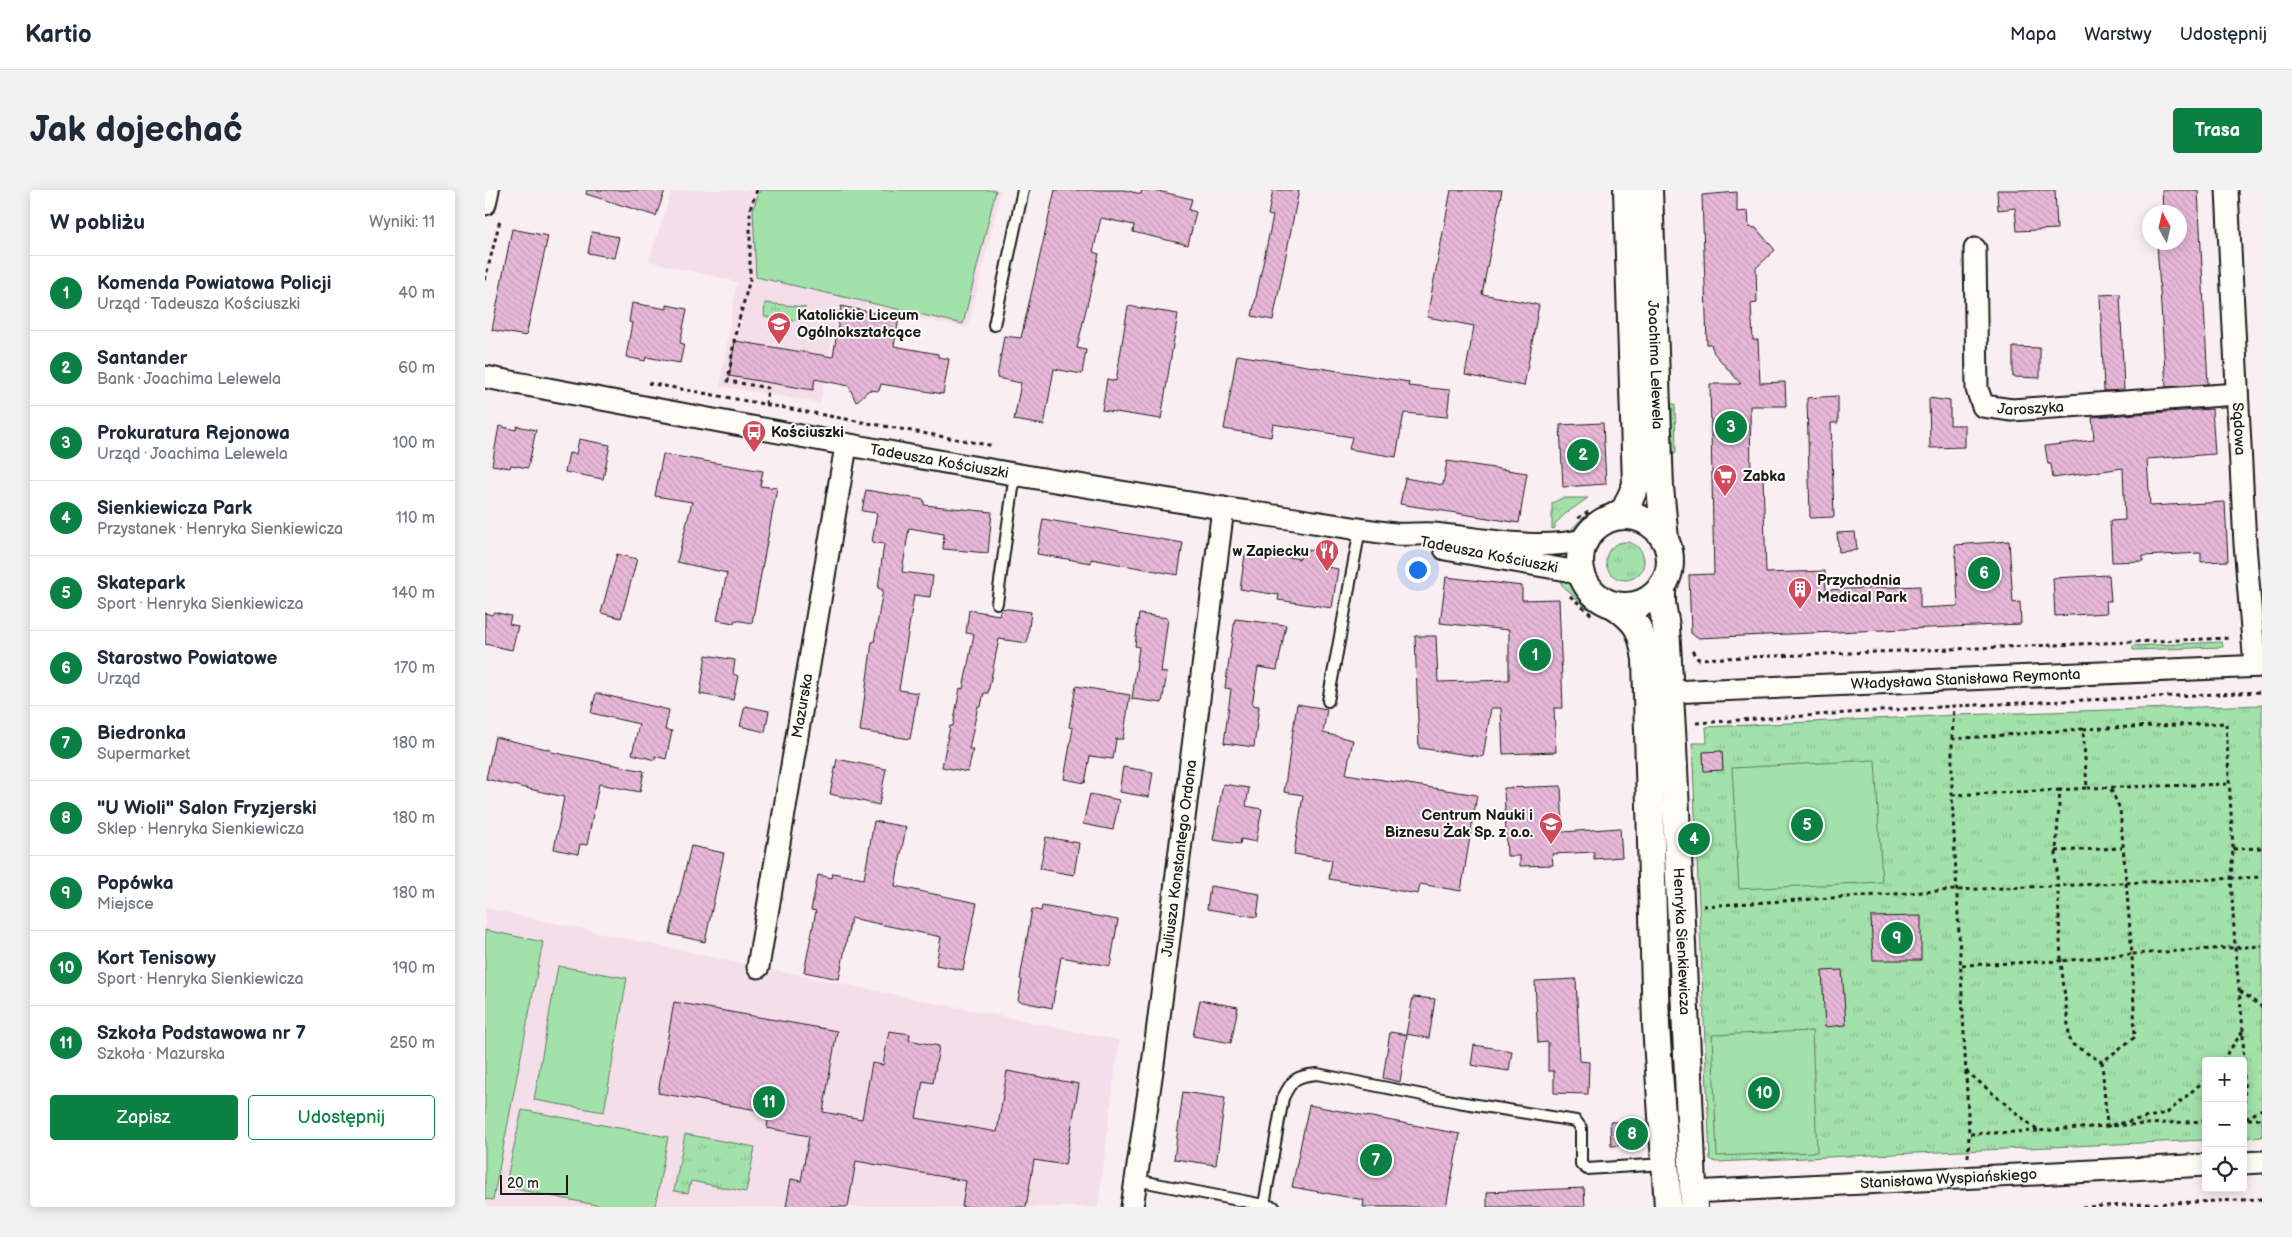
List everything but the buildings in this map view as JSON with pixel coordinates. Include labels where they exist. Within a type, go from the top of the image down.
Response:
[{"type":"street","points":[[488,190],[493,211]]},
{"type":"street","name":"Joachima Lelewela","points":[[1606,512],[1625,510],[1636,485],[1627,190]]},
{"type":"street","name":"Joachima Lelewela","points":[[1649,190],[1660,487],[1673,543]]},
{"type":"street","name":"Sądowa","points":[[2227,190],[2245,544],[2253,636],[2259,666]]},
{"type":"street","name":"Jaroszyka","points":[[1975,248],[1977,389],[1983,406],[2013,410],[2237,394]]},
{"type":"street","name":"Tadeusza Kościuszki","points":[[485,378],[846,446],[1223,508],[1397,534],[1431,534],[1517,544],[1565,544],[1580,530]]},
{"type":"street","name":"Mazurska","points":[[757,967],[846,446]]},
{"type":"street","name":"Juliusza Konstantego Ordona","points":[[1133,1207],[1155,1057],[1223,508]]},
{"type":"street","points":[[1606,512],[1643,519],[1673,543],[1670,552],[1672,580],[1647,601],[1631,606],[1614,605],[1601,600],[1593,593],[1581,576],[1579,557],[1580,530],[1597,525],[1606,512]]},
{"type":"street","name":"Tadeusza Kościuszki","points":[[1397,534],[1424,545],[1567,570],[1581,576]]},
{"type":"street","name":"Henryka Sienkiewicza","points":[[1672,580],[1662,603],[1666,627],[1693,1199]]},
{"type":"street","name":"Henryka Sienkiewicza","points":[[1614,605],[1633,618],[1642,634],[1647,659],[1656,1025],[1668,1207]]},
{"type":"street","name":"Władysława Stanisława Reymonta","points":[[1669,686],[2259,666]]},
{"type":"street","points":[[2247,1163],[2262,1162]]},
{"type":"street","name":"Stanisława Wyspiańskiego","points":[[1693,1199],[2202,1165]]},
{"type":"lane","points":[[994,325],[1023,190]]},
{"type":"lane","points":[[997,603],[1015,474]]},
{"type":"lane","points":[[1328,702],[1360,528]]},
{"type":"lane","points":[[1136,1180],[1269,1206],[1283,1098],[1291,1082],[1302,1075],[1317,1074],[1458,1102],[1576,1122],[1581,1128],[1581,1164],[1587,1169],[1665,1164]]},
{"type":"path","points":[[757,190],[750,209],[750,279],[735,335],[728,381],[768,388],[767,404]]},
{"type":"path","points":[[485,280],[493,211]]},
{"type":"path","points":[[641,382],[999,447]]},
{"type":"path","points":[[1580,530],[1606,512]]},
{"type":"path","points":[[1672,580],[1673,543]]},
{"type":"path","points":[[1689,647],[1698,659],[2253,636]]},
{"type":"path","points":[[1692,725],[1698,722],[1953,706],[2262,692]]},
{"type":"path","points":[[1953,706],[1951,795],[1962,965],[1969,1134],[1968,1158]]},
{"type":"path","points":[[1952,738],[2083,729],[2227,723],[2233,849],[2231,878],[2243,1030],[2244,1102]]},
{"type":"path","points":[[2083,729],[2087,788]]},
{"type":"path","points":[[1951,795],[2110,787],[2230,784]]},
{"type":"path","points":[[2102,1062],[2135,1037],[2132,954],[2120,808],[2110,787]]},
{"type":"path","points":[[2060,790],[2056,851],[2057,887],[2061,961],[2070,1043],[2102,1062]]},
{"type":"path","points":[[2056,851],[2122,848]]},
{"type":"path","points":[[2233,849],[2262,848]]},
{"type":"path","points":[[1701,906],[1956,890],[2262,877]]},
{"type":"path","points":[[1962,965],[2061,961],[2132,954],[2262,946]]},
{"type":"path","points":[[2239,990],[2262,1007]]},
{"type":"path","points":[[2225,1057],[2243,1030]]},
{"type":"path","points":[[2102,1062],[2107,1126]]},
{"type":"path","points":[[1966,1070],[2038,1131]]},
{"type":"path","points":[[2107,1126],[2167,1113],[2202,1082]]},
{"type":"path","points":[[2247,1117],[2262,1109]]},
{"type":"path","points":[[2247,1119],[2262,1119]]},
{"type":"path","points":[[1969,1134],[2202,1121]]},
{"type":"path","points":[[1958,1158],[1978,1157]]},
{"type":"path","points":[[2082,1207],[2262,1199]]},
{"type":"shaded area","points":[[672,190],[1001,190],[968,328],[839,304],[820,403],[720,386],[737,282],[649,261]]},
{"type":"shaded area","points":[[485,908],[758,967],[1119,1040],[1098,1207],[485,1207]]},
{"type":"green space","points":[[760,190],[996,190],[963,324],[756,277],[753,209]]},
{"type":"green space","points":[[765,303],[805,307],[804,318],[785,323],[764,316]]},
{"type":"green space","points":[[1672,404],[1675,404],[1676,453],[1668,451],[1667,409]]},
{"type":"green space","points":[[1562,498],[1588,498],[1565,514],[1555,524],[1555,528],[1552,529],[1552,503]]},
{"type":"green space","points":[[1610,508],[1597,513],[1570,532],[1577,523],[1587,516],[1599,510]]},
{"type":"green space","points":[[1625,542],[1638,548],[1644,561],[1638,574],[1625,580],[1612,574],[1606,561],[1612,548]]},
{"type":"green space","points":[[1561,580],[1570,584],[1592,606],[1589,610],[1561,584]]},
{"type":"green space","points":[[2222,642],[2223,647],[2133,650],[2133,646]]},
{"type":"green space","points":[[2262,705],[2262,1137],[2247,1138],[2247,1057],[2202,1057],[2202,1140],[1716,1162],[1710,1159],[1692,743],[1707,743],[1706,727],[1957,715]]},
{"type":"green space","points":[[1875,760],[1882,882],[1739,889],[1732,768]]},
{"type":"green space","points":[[485,930],[543,942],[493,1200],[485,1199]]},
{"type":"green space","points":[[558,966],[627,978],[604,1112],[534,1100]]},
{"type":"green space","points":[[1812,1031],[1817,1152],[1717,1156],[1712,1035]]},
{"type":"green space","points":[[522,1110],[668,1137],[655,1207],[606,1207],[505,1187]]},
{"type":"green space","points":[[685,1134],[755,1147],[746,1192],[691,1181],[688,1193],[674,1191]]},
{"type":"place","name":"Katolickie Liceum Ogólnokształcące","points":[[779,345]]},
{"type":"place","name":"Prokuratura Rejonowa","points":[[1731,427]]},
{"type":"place","name":"Kościuszki","points":[[754,453]]},
{"type":"place","name":"Santander","points":[[1583,455]]},
{"type":"place","name":"Zabka","points":[[1725,497]]},
{"type":"place","name":"w Zapiecku","points":[[1327,572]]},
{"type":"place","name":"Starostwo Powiatowe","points":[[1984,573]]},
{"type":"place","name":"Przychodnia Medical Park","points":[[1800,610]]},
{"type":"place","name":"Komenda Powiatowa Policji","points":[[1535,655]]},
{"type":"place","name":"Skatepark","points":[[1807,825]]},
{"type":"place","name":"Sienkiewicza Park","points":[[1694,839]]},
{"type":"place","name":"Centrum Nauki i Biznesu Żak Sp. z o.o.","points":[[1551,845]]},
{"type":"place","name":"Popówka","points":[[1897,938]]},
{"type":"place","name":"Kort Tenisowy","points":[[1764,1093]]},
{"type":"place","name":"Szkoła Podstawowa nr 7","points":[[769,1102]]},
{"type":"place","name":"\"U Wioli\" Salon Fryzjerski","points":[[1632,1134]]},
{"type":"place","name":"Biedronka","points":[[1376,1160]]}]
